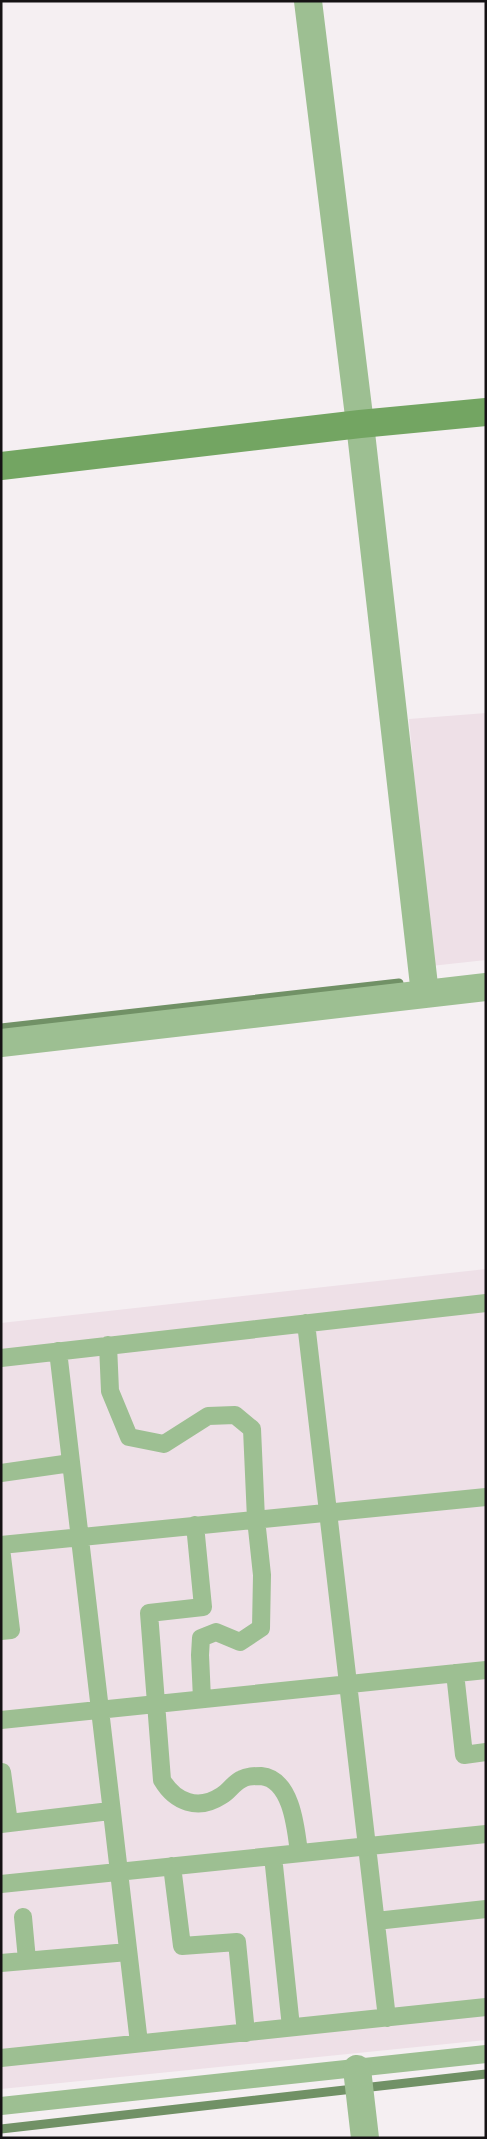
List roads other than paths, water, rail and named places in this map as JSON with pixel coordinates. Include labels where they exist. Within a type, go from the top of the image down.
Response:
[{"type":"street","points":[[308,1],[360,424],[426,994]]},
{"type":"street","points":[[1,466],[360,424],[486,412]]},
{"type":"street","points":[[1,1043],[486,987]]},
{"type":"street","points":[[357,2069],[365,2138]]},
{"type":"lane","points":[[1,1358],[486,1303]]},
{"type":"lane","points":[[306,1323],[387,2018]]},
{"type":"lane","points":[[108,1345],[110,1391],[129,1437],[164,1444],[208,1416],[235,1415],[252,1429],[256,1519],[262,1575],[261,1628],[240,1642],[216,1632],[201,1638],[202,1699]]},
{"type":"lane","points":[[58,1351],[138,2043]]},
{"type":"lane","points":[[1,1473],[71,1463]]},
{"type":"lane","points":[[1,1631],[11,1630],[1,1546],[486,1497]]},
{"type":"lane","points":[[195,1525],[203,1607],[149,1613],[162,1780],[168,1791],[179,1799],[192,1804],[205,1803],[221,1796],[243,1778],[254,1776],[266,1777],[281,1786],[290,1806],[299,1853]]},
{"type":"lane","points":[[1,1720],[486,1670]]},
{"type":"lane","points":[[455,1673],[464,1755],[486,1752]]},
{"type":"lane","points":[[2,1772],[5,1823],[110,1811]]},
{"type":"lane","points":[[1,1884],[486,1834]]},
{"type":"lane","points":[[273,1856],[291,2027]]},
{"type":"lane","points":[[172,1866],[182,1946],[237,1942],[246,2033]]},
{"type":"lane","points":[[376,1921],[486,1909]]},
{"type":"lane","points":[[23,1917],[27,1960]]},
{"type":"lane","points":[[1,1963],[128,1952]]},
{"type":"lane","points":[[1,2058],[486,2006]]},
{"type":"lane","points":[[1,2106],[486,2054]]},
{"type":"waterway","points":[[1,1028],[399,983]]},
{"type":"waterway","points":[[1,2129],[486,2074]]}]
